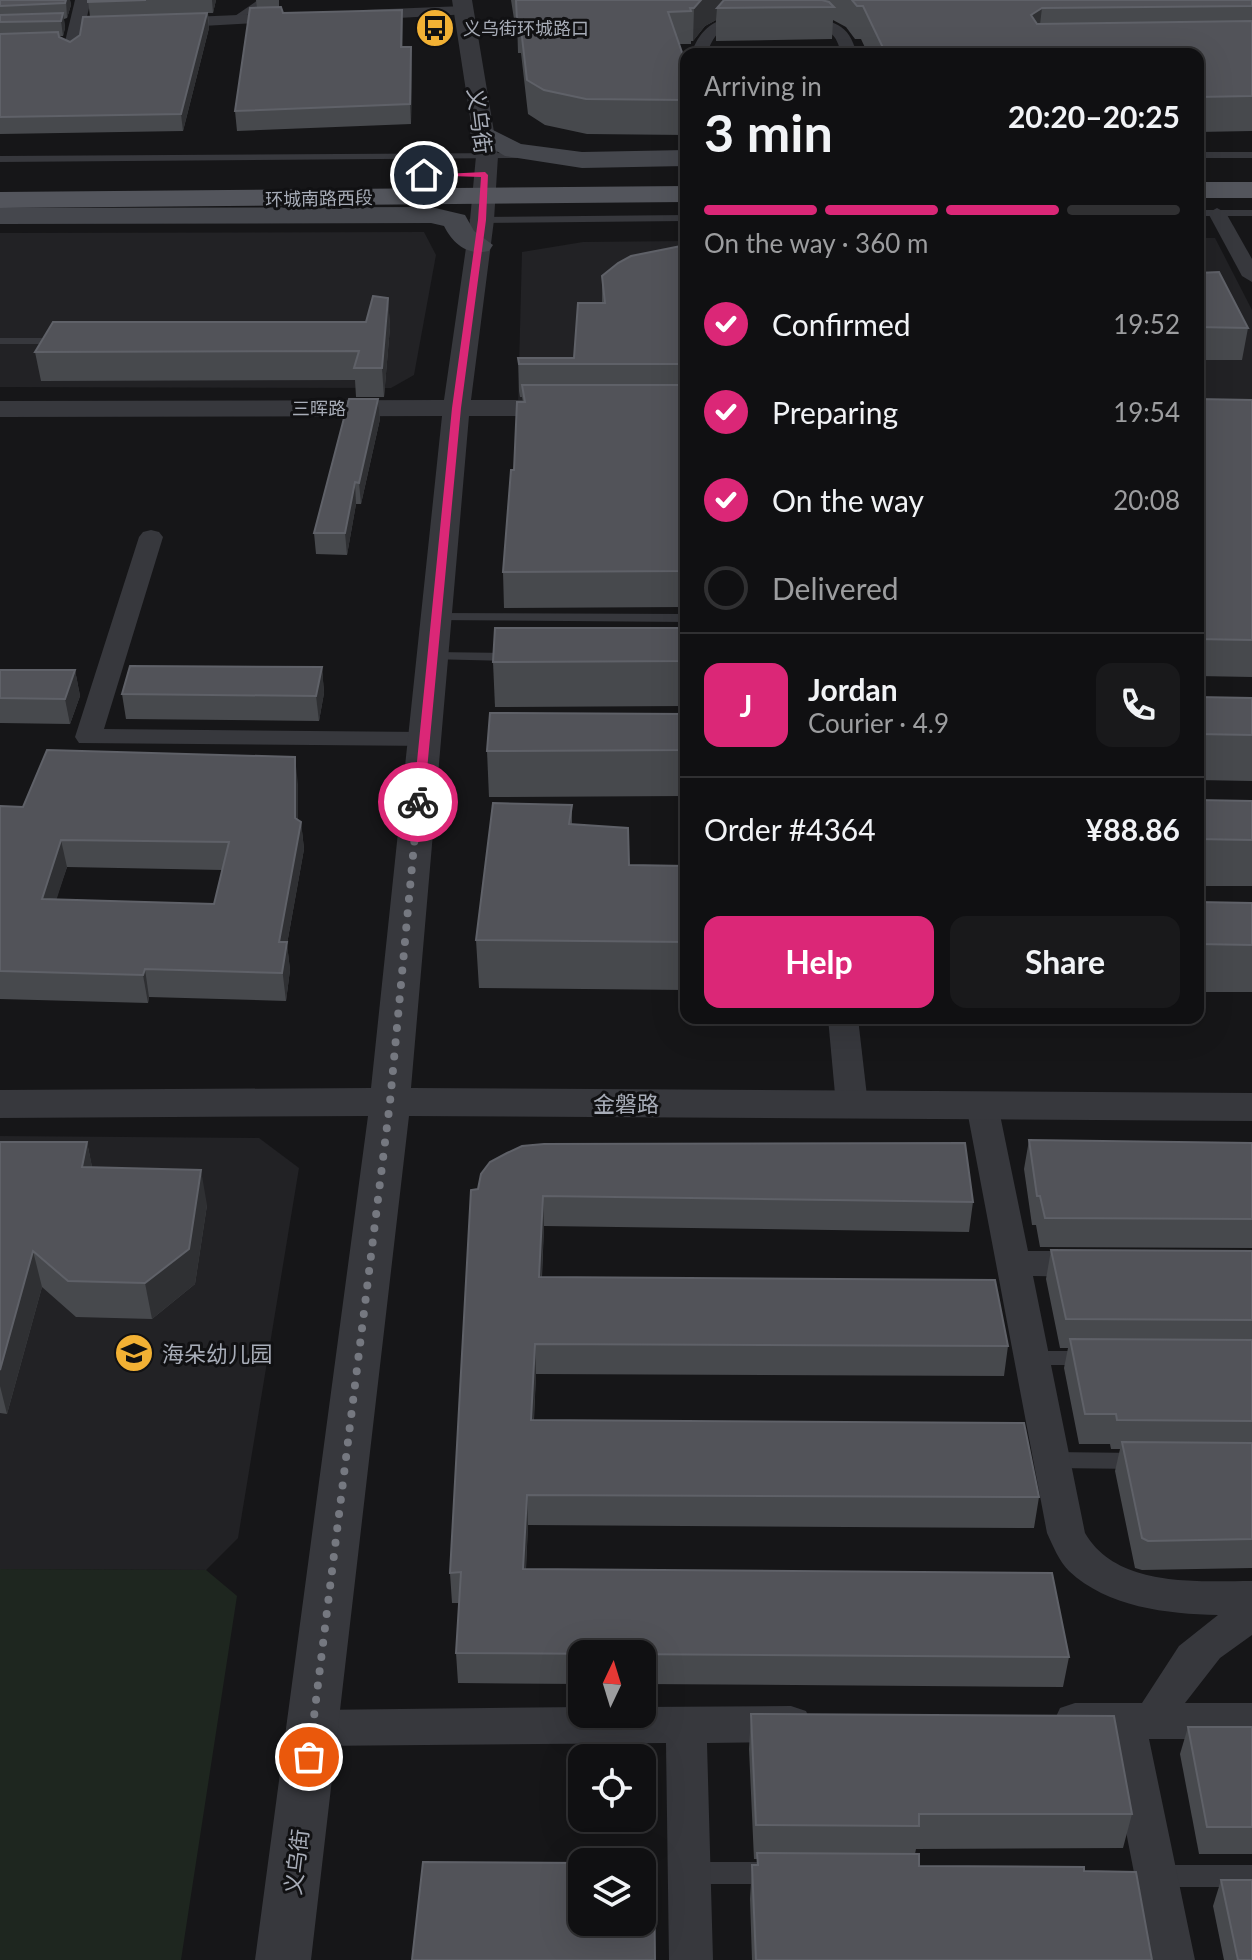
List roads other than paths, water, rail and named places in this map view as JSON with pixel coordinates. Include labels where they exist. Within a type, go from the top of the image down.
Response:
[{"type":"main road","points":[[0,219],[431,215],[479,192],[514,151],[582,160],[680,156]]},
{"type":"main road","points":[[1204,170],[1252,169]]},
{"type":"main road","name":"环城南路西段","points":[[0,200],[479,192],[680,174]]},
{"type":"main road","name":"环城南路西段","points":[[0,179],[479,192],[680,194]]},
{"type":"main road","points":[[1204,190],[1252,190]]},
{"type":"street","points":[[73,33],[83,0]]},
{"type":"street","points":[[342,16],[463,6]]},
{"type":"street","name":"义乌街","points":[[283,1960],[390,1102],[479,192],[463,6]]},
{"type":"street","points":[[156,23],[296,18]]},
{"type":"street","points":[[702,48],[707,36],[725,22],[805,21],[831,27],[843,38],[847,48]]},
{"type":"street","points":[[1207,213],[1252,276]]},
{"type":"street","name":"三晖路","points":[[0,409],[594,408]]},
{"type":"street","points":[[151,537],[88,737],[424,740]]},
{"type":"street","points":[[844,1024],[852,1105]]},
{"type":"street","name":"金磐路","points":[[0,1104],[390,1102],[1252,1107]]},
{"type":"street","points":[[982,1105],[1066,1533],[1081,1559],[1114,1583],[1144,1591],[1252,1598]]},
{"type":"street","points":[[1013,1263],[1125,1264]]},
{"type":"street","points":[[1173,1960],[1141,1876],[1140,1721],[1168,1692],[1203,1646],[1225,1628],[1252,1616]]},
{"type":"street","points":[[1031,1722],[1252,1721]]},
{"type":"street","points":[[313,1728],[827,1723]]},
{"type":"street","points":[[686,1725],[691,1960]]},
{"type":"lane","points":[[69,1],[83,0]]},
{"type":"lane","points":[[235,20],[263,0]]},
{"type":"lane","points":[[1204,155],[1252,155]]},
{"type":"lane","points":[[0,159],[479,192],[680,217]]},
{"type":"lane","points":[[1207,213],[1252,213]]},
{"type":"lane","points":[[0,341],[78,341]]},
{"type":"lane","points":[[436,617],[680,618]]},
{"type":"lane","points":[[433,656],[528,657]]},
{"type":"lane","points":[[1032,1358],[1110,1358]]},
{"type":"lane","points":[[1052,1460],[1160,1461]]},
{"type":"lane","points":[[690,1873],[799,1874]]},
{"type":"lane","points":[[1141,1876],[1252,1876]]},
{"type":"place","name":"义乌街环城路口","points":[[435,28]]},
{"type":"place","name":"海朵幼儿园","points":[[134,1353]]}]
